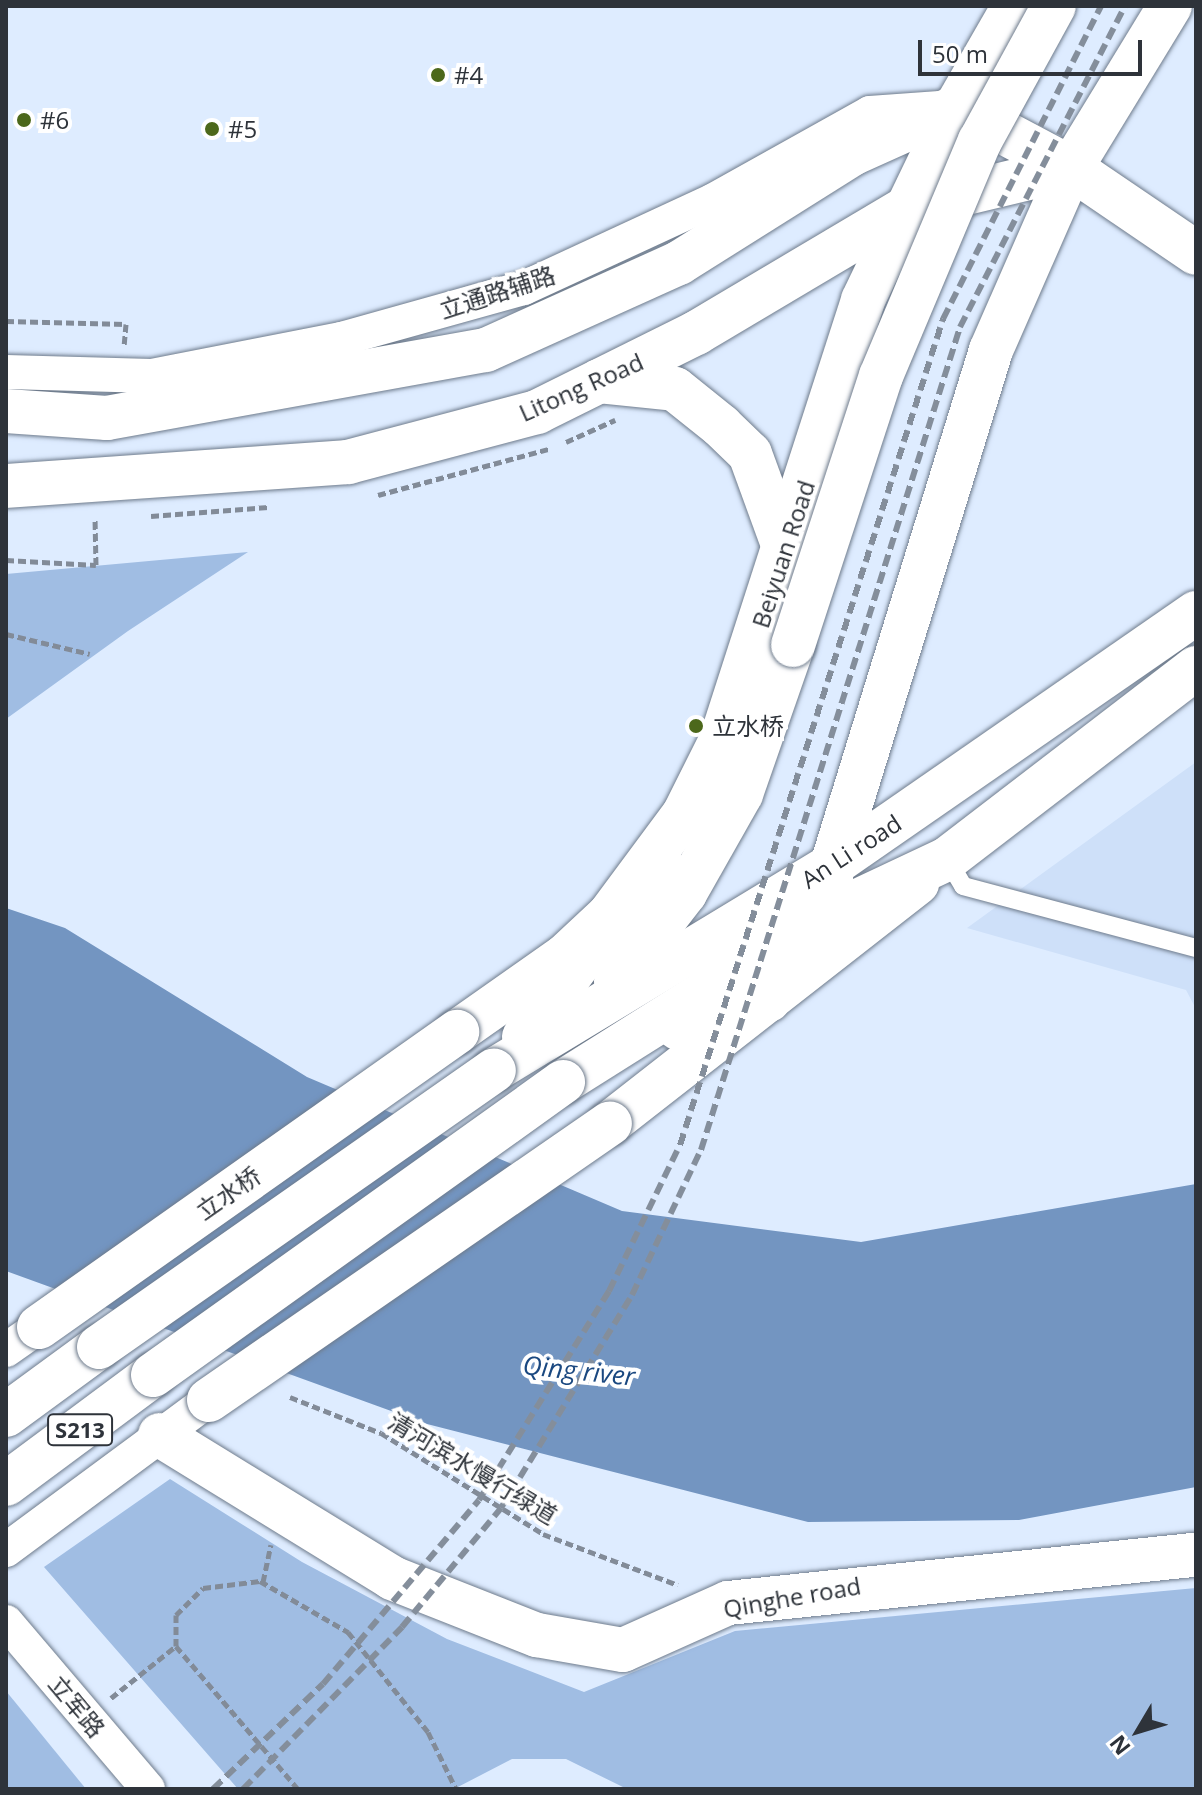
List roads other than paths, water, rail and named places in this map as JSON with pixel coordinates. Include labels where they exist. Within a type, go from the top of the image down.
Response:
[{"type":"main road","name":"Beiyuan Road","points":[[457,1032],[565,956],[659,856],[721,740],[785,550],[863,300],[956,107],[1014,6]]},
{"type":"main road","name":"Beiyuan Road","points":[[594,1008],[712,849],[741,794],[881,376],[980,141],[1054,6]]},
{"type":"main road","points":[[828,915],[832,865],[991,350],[1071,168],[1170,6]]},
{"type":"main road","points":[[6,411],[107,418],[486,350],[679,263],[852,154],[956,107],[1071,168],[1196,253]]},
{"type":"main road","name":"Litong Road","points":[[6,486],[87,501],[348,462],[537,412],[696,333],[908,207],[1071,168]]},
{"type":"main road","points":[[599,381],[675,389],[721,426],[750,454],[785,550]]},
{"type":"main road","name":"An Li road","points":[[494,1070],[832,865],[1196,613]]},
{"type":"main road","name":"An Li road","points":[[209,1400],[610,1123],[1196,668]]},
{"type":"main road","points":[[494,1070],[576,974],[659,856]]},
{"type":"main road","name":"An Li road","points":[[6,1484],[563,1082],[828,915],[947,859]]},
{"type":"main road","points":[[626,1044],[769,1000]]},
{"type":"main road","name":"立水桥","points":[[22,1338],[457,1032]]},
{"type":"main road","name":"S213","points":[[6,1415],[494,1070]]},
{"type":"main road","name":"Qinghe road","points":[[160,1435],[392,1578],[537,1635],[623,1650],[728,1603],[1196,1555]]},
{"type":"street","name":"立通路辅路","points":[[6,372],[152,376],[341,339],[524,288],[712,201],[870,113],[956,107]]},
{"type":"street","points":[[6,500],[87,501]]},
{"type":"street","name":"S213","points":[[6,1550],[209,1400]]},
{"type":"street","name":"立军路","points":[[6,1622],[148,1789]]},
{"type":"lane","points":[[947,859],[963,886],[1196,948]]},
{"type":"water","name":"Qing river","points":[[6,908],[65,928],[307,1077],[622,1211],[861,1242],[1196,1184],[1196,1487],[1019,1520],[808,1522],[427,1424],[6,1271]]},
{"type":"railway","points":[[213,1789],[323,1684],[479,1500],[609,1291],[680,1145],[943,319],[1101,6]]},
{"type":"railway","points":[[243,1789],[402,1627],[501,1508],[632,1295],[701,1150],[960,327],[1125,6]]},
{"type":"place","name":"#4","points":[[438,75]]},
{"type":"place","name":"#6","points":[[24,120]]},
{"type":"place","name":"#5","points":[[212,129]]},
{"type":"place","name":"立水桥","points":[[696,726]]}]
